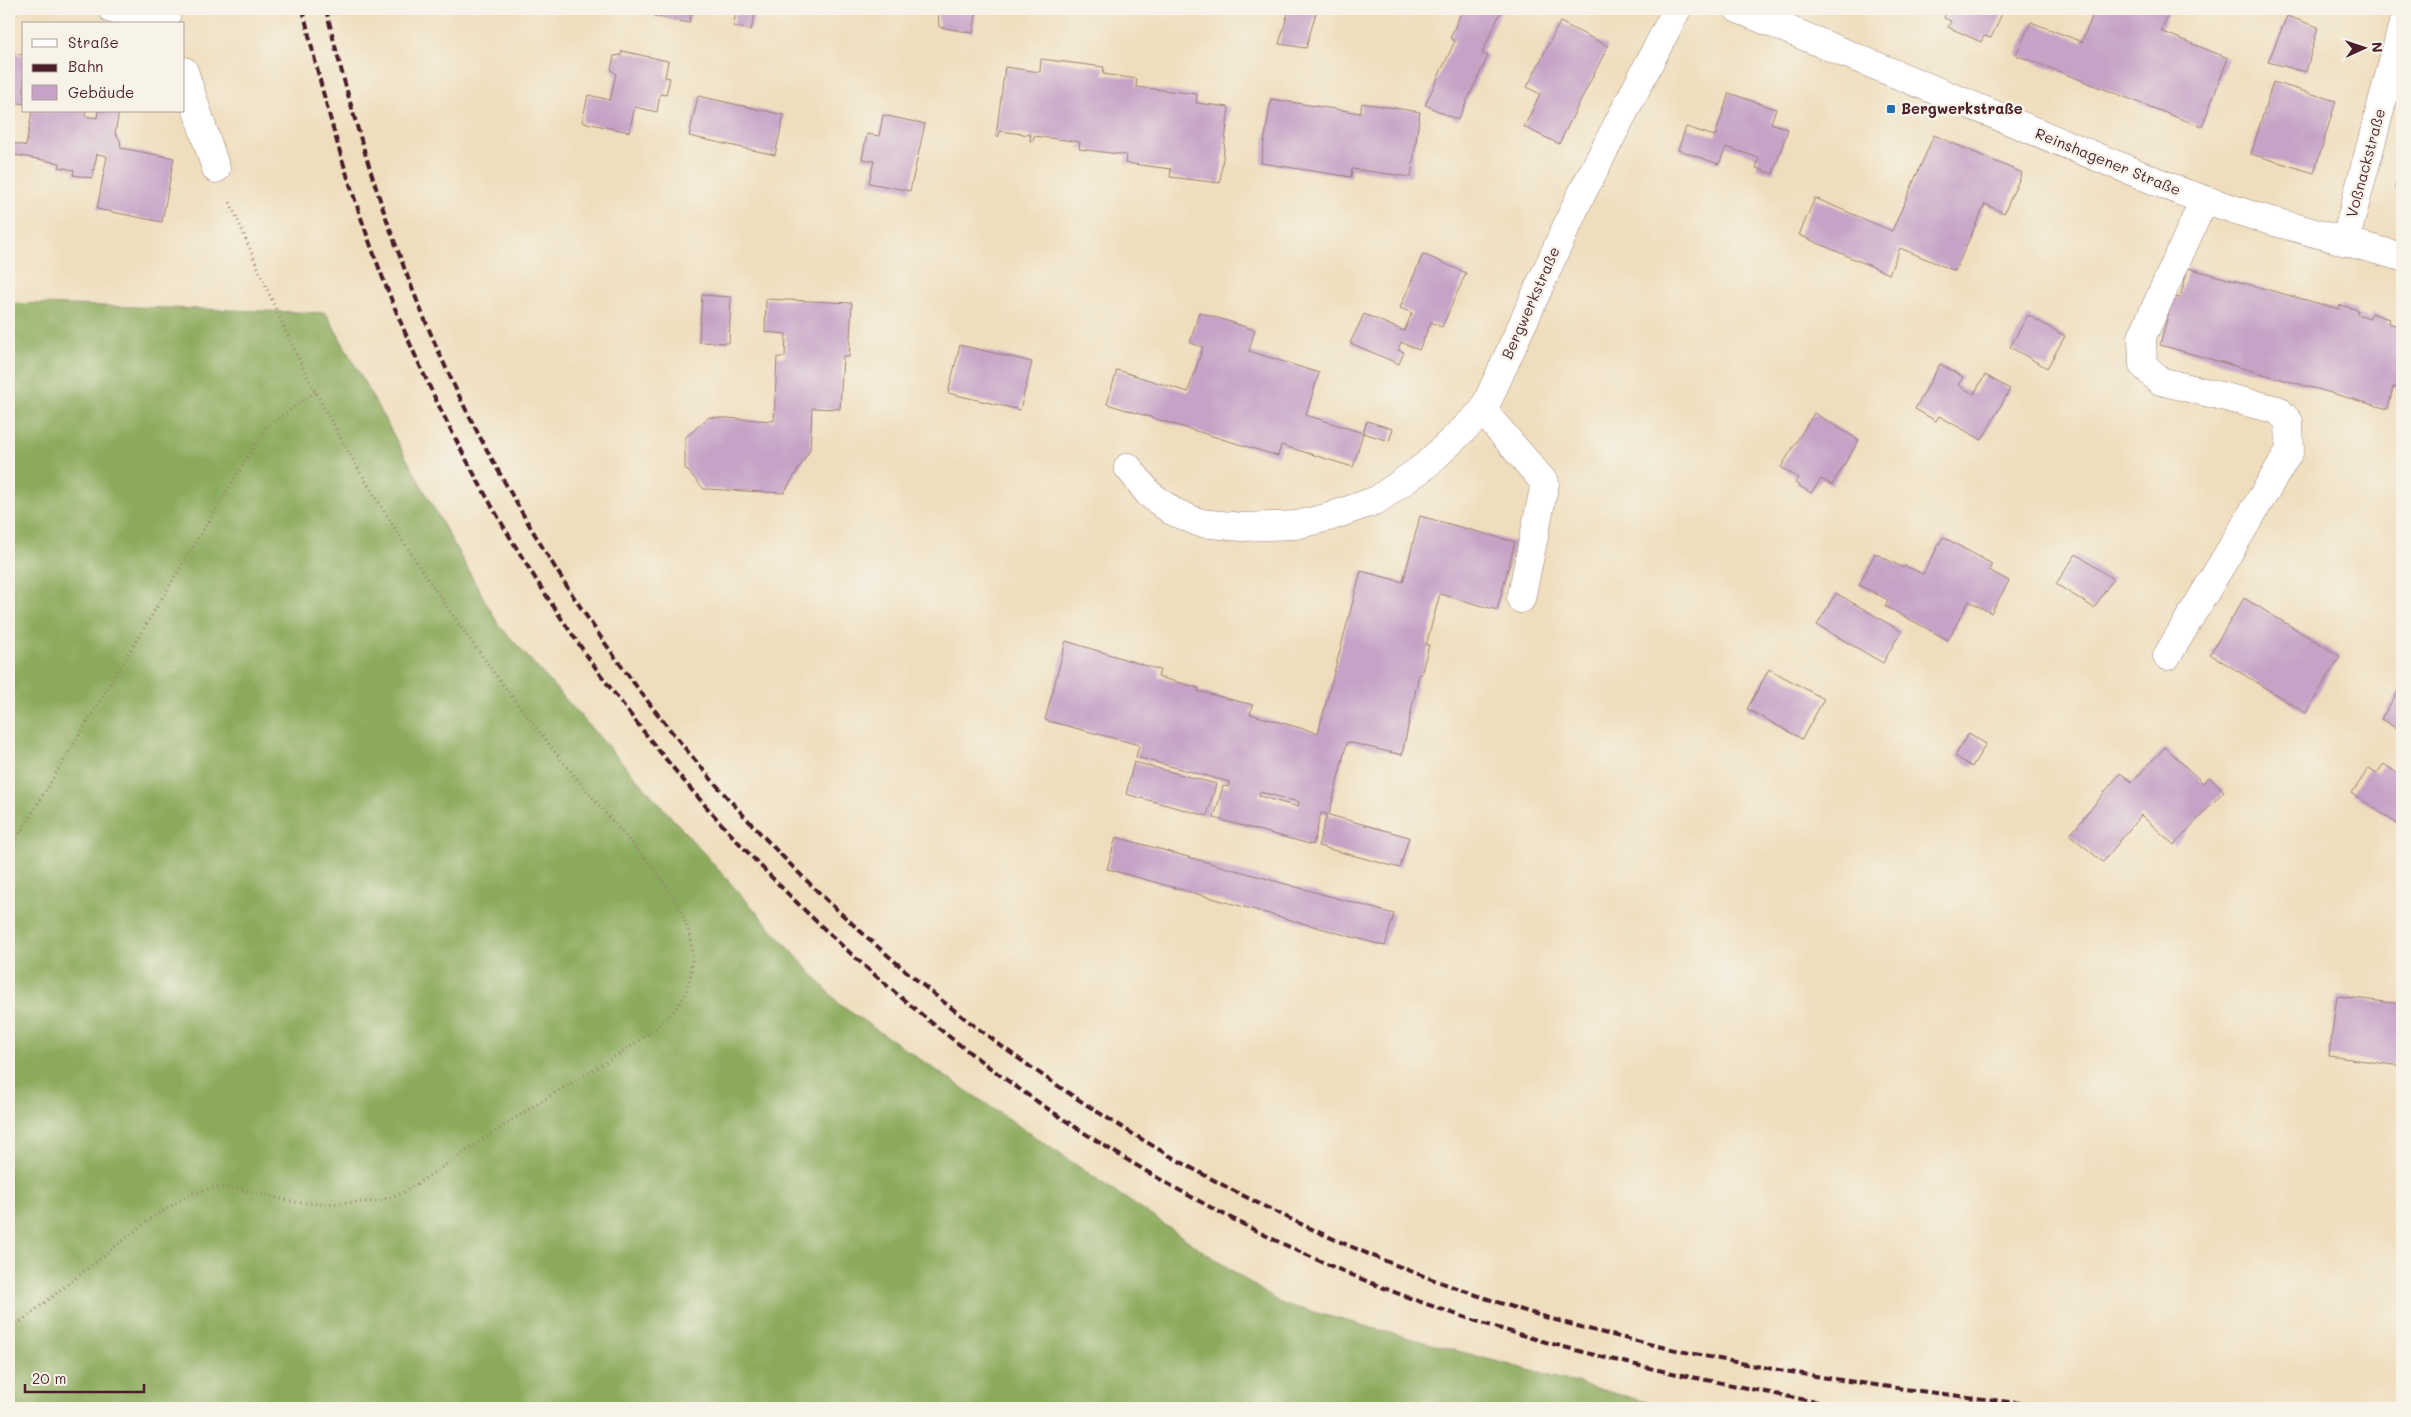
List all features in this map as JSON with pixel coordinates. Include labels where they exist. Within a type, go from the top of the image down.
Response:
[{"type":"street","points":[[112,9],[166,17]]},
{"type":"street","name":"Bergwerkstraße","points":[[1128,467],[1148,494],[1172,511],[1200,523],[1242,527],[1296,526],[1329,518],[1377,500],[1425,466],[1483,410],[1578,201],[1677,9]]},
{"type":"street","name":"Reinshagener Straße","points":[[1738,9],[2126,170],[2204,200],[2402,257]]},
{"type":"street","name":"Voßnackstraße","points":[[2345,242],[2402,27]]},
{"type":"street","points":[[185,74],[216,168]]},
{"type":"street","points":[[2167,656],[2290,450],[2289,422],[2278,410],[2160,381],[2143,366],[2142,337],[2204,200]]},
{"type":"street","points":[[1483,410],[1545,483],[1521,599]]},
{"type":"path","points":[[9,1331],[150,1219],[193,1193],[211,1188],[235,1188],[295,1202],[323,1204],[379,1201],[403,1193],[552,1094],[635,1044],[667,1018],[681,1002],[690,980],[691,949],[685,918],[658,874],[518,706],[427,576],[366,480],[315,392],[261,275],[216,168]]},
{"type":"path","points":[[9,851],[265,428],[315,392]]},
{"type":"green space","points":[[9,303],[326,313],[498,624],[840,1005],[1280,1303],[1669,1408],[9,1408]]},
{"type":"building","points":[[655,9],[692,9],[689,23],[654,16]]},
{"type":"building","points":[[737,9],[756,10],[751,30],[733,26]]},
{"type":"building","points":[[938,9],[977,9],[973,33],[939,27]]},
{"type":"building","points":[[1289,9],[1317,9],[1306,48],[1279,44]]},
{"type":"building","points":[[1463,9],[1502,9],[1482,53],[1488,56],[1458,120],[1425,105],[1455,41],[1450,38]]},
{"type":"building","points":[[1948,9],[2004,9],[1991,38],[1984,36],[1981,42],[1948,27],[1951,21],[1944,18]]},
{"type":"building","points":[[2095,9],[2170,9],[2161,31],[2228,58],[2202,127],[2016,55],[2031,22],[2082,42]]},
{"type":"building","points":[[2287,16],[2318,27],[2306,72],[2268,62]]},
{"type":"building","points":[[1560,22],[1608,46],[1559,144],[1524,127],[1540,94],[1527,87]]},
{"type":"building","points":[[622,51],[668,61],[665,77],[670,78],[666,95],[660,94],[657,112],[635,107],[629,132],[582,122],[588,95],[610,100],[616,74],[611,69],[614,56],[621,55]]},
{"type":"building","points":[[9,52],[22,55],[22,104],[9,101]]},
{"type":"building","points":[[1041,59],[1104,67],[1103,74],[1137,79],[1136,87],[1197,94],[1196,103],[1229,107],[1220,183],[1170,177],[1171,169],[1125,163],[1126,155],[1079,149],[1080,142],[1034,136],[1033,141],[1030,141],[1031,135],[1000,131],[998,137],[996,136],[1005,67],[1040,72]]},
{"type":"building","points":[[2273,82],[2336,101],[2314,173],[2251,154]]},
{"type":"building","points":[[1729,93],[1776,109],[1771,123],[1788,129],[1773,174],[1756,168],[1759,158],[1726,147],[1719,164],[1678,150],[1686,127],[1715,136]]},
{"type":"building","points":[[698,96],[784,115],[775,155],[689,136]]},
{"type":"building","points":[[1271,99],[1360,113],[1362,103],[1420,112],[1411,177],[1352,169],[1351,177],[1261,163]]},
{"type":"building","points":[[32,112],[86,112],[85,116],[97,118],[98,112],[119,112],[115,134],[120,140],[121,148],[174,158],[162,222],[97,209],[107,156],[97,154],[92,178],[73,175],[74,170],[59,167],[60,163],[9,154],[9,142],[26,146]]},
{"type":"building","points":[[883,115],[925,124],[910,191],[869,183],[874,161],[862,159],[867,134],[879,136]]},
{"type":"building","points":[[1934,135],[2022,173],[2004,213],[1985,204],[1955,271],[1900,248],[1889,274],[1799,235],[1815,198],[1892,231]]},
{"type":"building","points":[[2402,162],[2402,190],[2395,188]]},
{"type":"building","points":[[1423,254],[1466,273],[1442,327],[1431,322],[1419,350],[1401,342],[1398,350],[1404,352],[1399,364],[1350,343],[1364,314],[1404,331],[1412,313],[1400,308]]},
{"type":"building","points":[[2188,268],[2339,309],[2340,305],[2358,310],[2357,314],[2370,318],[2371,313],[2389,319],[2388,323],[2402,327],[2402,374],[2398,388],[2393,387],[2388,409],[2160,345],[2173,297],[2180,298]]},
{"type":"building","points":[[702,295],[731,297],[729,343],[699,342]]},
{"type":"building","points":[[766,299],[852,303],[849,357],[843,356],[840,409],[812,408],[810,450],[784,493],[704,489],[685,468],[685,438],[709,417],[774,421],[777,357],[785,357],[786,334],[765,332]]},
{"type":"building","points":[[1199,312],[1255,330],[1249,351],[1319,373],[1306,415],[1363,433],[1353,467],[1281,445],[1278,456],[1107,404],[1117,370],[1188,392],[1203,347],[1190,343]]},
{"type":"building","points":[[2028,315],[2065,336],[2047,368],[2010,347]]},
{"type":"building","points":[[960,345],[1032,362],[1020,410],[948,393]]},
{"type":"building","points":[[1940,364],[1963,377],[1958,385],[1974,394],[1985,375],[2010,389],[1982,440],[1939,416],[1936,421],[1915,409]]},
{"type":"building","points":[[1814,413],[1859,440],[1832,485],[1821,479],[1811,493],[1795,483],[1798,478],[1781,467]]},
{"type":"building","points":[[1367,421],[1393,429],[1389,441],[1363,433]]},
{"type":"building","points":[[1420,516],[1515,542],[1497,610],[1440,594],[1426,645],[1429,645],[1421,675],[1419,674],[1402,755],[1347,742],[1329,815],[1409,837],[1400,868],[1318,846],[1327,814],[1321,813],[1313,845],[1214,818],[1223,786],[1228,787],[1229,782],[1136,757],[1139,745],[1045,720],[1066,641],[1160,670],[1158,677],[1199,688],[1198,691],[1253,705],[1250,714],[1318,733],[1361,571],[1403,582]],"holes":[[[1260,792],[1299,802],[1298,807],[1259,796]]]},
{"type":"building","points":[[1943,537],[1992,564],[1989,570],[2009,581],[1991,613],[1969,601],[1948,640],[1885,606],[1888,600],[1859,585],[1875,553],[1903,568],[1905,566],[1923,574]]},
{"type":"building","points":[[2076,554],[2113,579],[2094,608],[2056,584]]},
{"type":"building","points":[[1836,593],[1901,631],[1883,663],[1817,625]]},
{"type":"building","points":[[2244,598],[2340,656],[2306,713],[2210,654]]},
{"type":"building","points":[[1769,669],[1824,699],[1802,739],[1747,709]]},
{"type":"building","points":[[2402,685],[2402,732],[2381,719]]},
{"type":"building","points":[[1969,733],[1986,744],[1972,767],[1955,756]]},
{"type":"building","points":[[2165,747],[2203,783],[2209,777],[2224,791],[2174,845],[2141,815],[2103,862],[2070,835],[2120,773],[2132,782]]},
{"type":"building","points":[[1134,762],[1216,784],[1207,816],[1126,794]]},
{"type":"building","points":[[2384,764],[2402,777],[2402,827],[2352,793],[2369,768],[2377,773]]},
{"type":"building","points":[[1116,837],[1394,914],[1385,946],[1107,869]]},
{"type":"building","points":[[2337,996],[2402,1004],[2402,1066],[2329,1056]]},
{"type":"railway","points":[[303,9],[334,131],[373,252],[404,330],[477,479],[563,620],[661,753],[771,876],[891,989],[1021,1090],[1161,1180],[1309,1256],[1359,1278],[1462,1316],[1567,1348],[1673,1373],[1793,1398],[1859,1408]]},
{"type":"railway","points":[[326,9],[355,119],[390,229],[410,283],[455,388],[532,530],[569,589],[628,675],[712,780],[804,878],[903,969],[1009,1052],[1121,1127],[1238,1193],[1360,1250],[1485,1298],[1627,1339],[1772,1369],[1918,1391],[2065,1408]]},
{"type":"place","name":"Bergwerkstraße","points":[[1891,109]]}]
